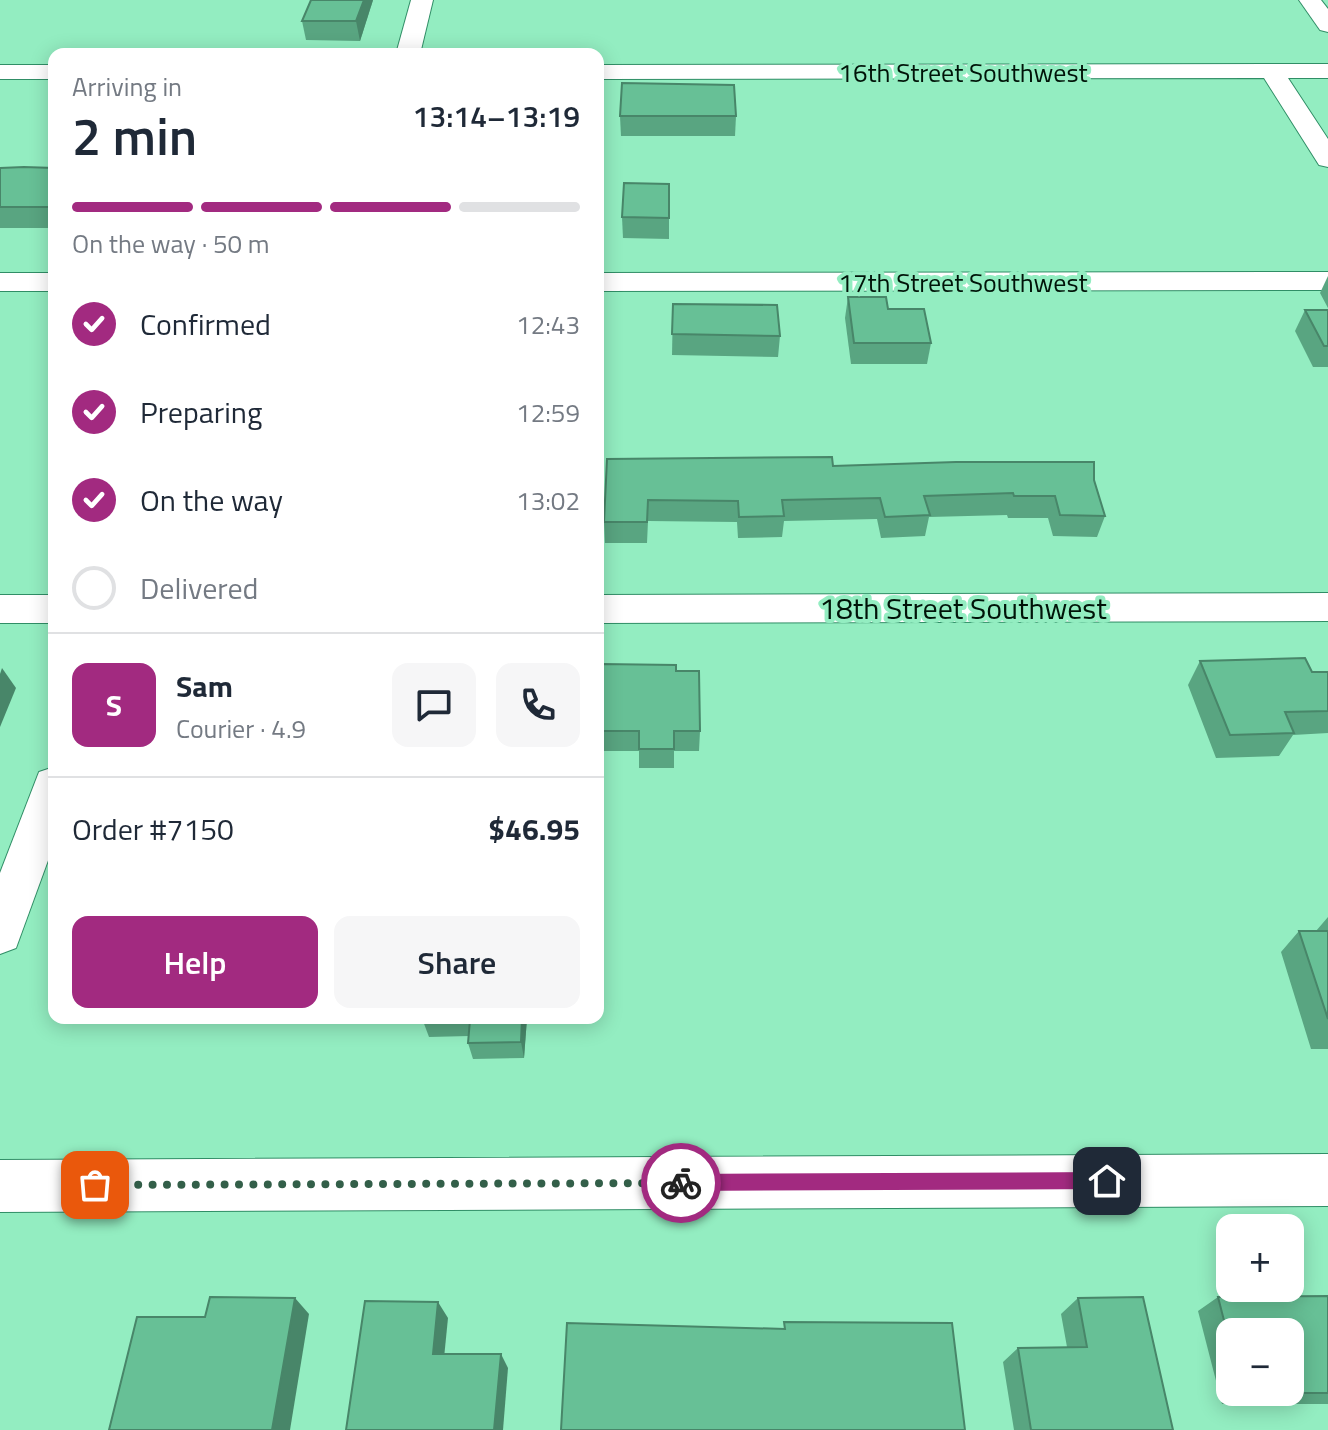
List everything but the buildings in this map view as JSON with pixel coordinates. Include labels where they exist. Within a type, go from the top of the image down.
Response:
[{"type":"street","points":[[410,48],[422,0]]},
{"type":"street","points":[[1310,0],[1328,25]]},
{"type":"street","name":"16th Street Southwest","points":[[604,72],[1328,71]]},
{"type":"street","points":[[0,72],[48,72]]},
{"type":"street","points":[[1272,72],[1328,159]]},
{"type":"street","name":"17th Street Southwest","points":[[604,282],[1328,281]]},
{"type":"street","points":[[0,282],[48,282]]},
{"type":"street","name":"18th Street Southwest","points":[[604,609],[1328,607]]},
{"type":"street","points":[[0,609],[48,609]]},
{"type":"street","points":[[0,934],[48,801]]},
{"type":"street","points":[[0,1186],[1328,1180]]},
{"type":"way so far","points":[[95,1185],[681,1183]]},
{"type":"route","points":[[681,1183],[1107,1181]]}]
